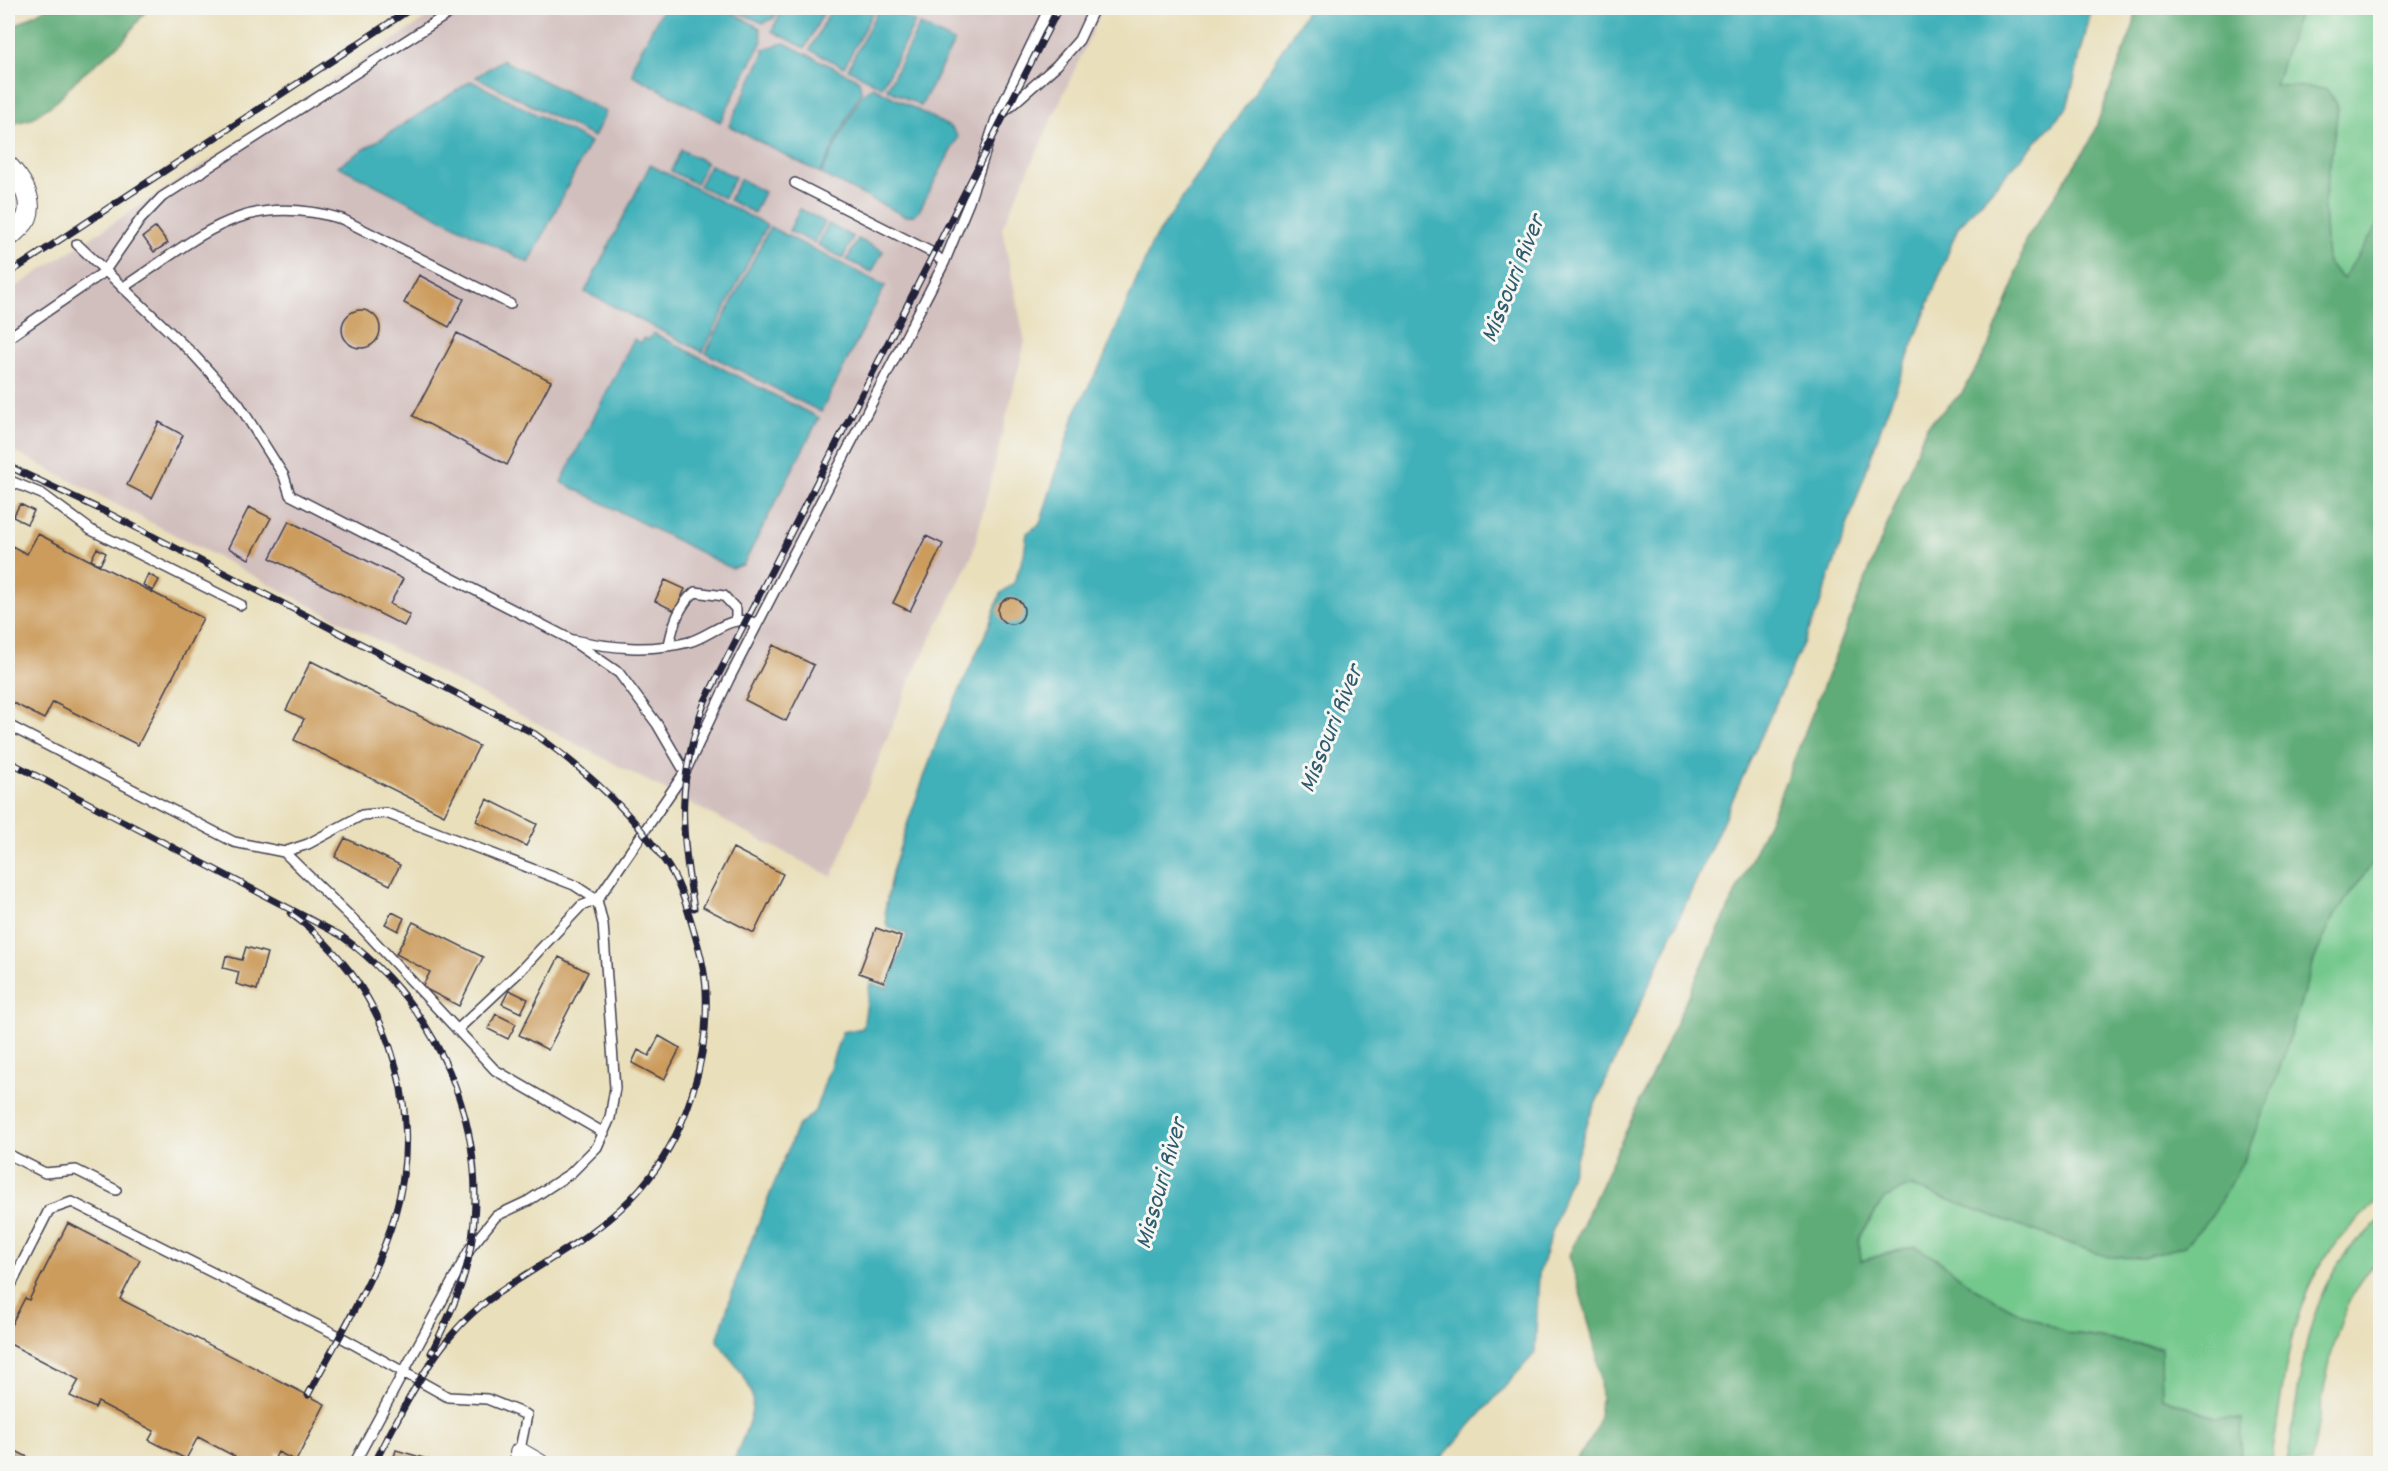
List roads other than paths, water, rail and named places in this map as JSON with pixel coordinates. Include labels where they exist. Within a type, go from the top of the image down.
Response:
[{"type":"street","points":[[8,166],[24,186],[28,200],[27,218],[9,237]]},
{"type":"street","points":[[519,1458],[539,1464]]},
{"type":"lane","points":[[8,338],[104,272],[140,220],[162,197],[456,8]]},
{"type":"lane","points":[[996,119],[1057,65],[1079,40],[1094,8]]},
{"type":"lane","points":[[457,1030],[518,973],[580,906],[597,900],[685,772],[757,624],[944,263],[969,202],[996,119],[1048,10]]},
{"type":"lane","points":[[795,183],[933,253],[944,263]]},
{"type":"lane","points":[[122,288],[222,222],[250,212],[283,209],[316,212],[342,219],[510,304]]},
{"type":"lane","points":[[77,244],[193,354],[238,403],[284,476],[290,495],[568,638],[619,673],[657,724],[685,772]]},
{"type":"lane","points":[[8,480],[42,494],[91,530],[241,605]]},
{"type":"lane","points":[[669,645],[673,624],[688,597],[695,592],[724,596],[736,609],[736,620]]},
{"type":"lane","points":[[568,638],[611,648],[649,648],[690,642],[736,620],[746,619],[757,624]]},
{"type":"lane","points":[[8,725],[234,842],[284,852],[308,844],[362,815],[386,813],[574,885],[597,900],[605,945],[615,1088],[610,1118],[604,1133],[597,1147],[571,1173],[528,1201],[496,1216],[471,1247],[354,1464]]},
{"type":"lane","points":[[284,852],[363,929],[495,1070],[604,1133]]},
{"type":"lane","points":[[8,1154],[45,1173],[76,1170],[117,1190]]},
{"type":"lane","points":[[8,1291],[49,1209],[72,1202],[403,1371],[448,1398],[487,1399],[527,1414],[519,1458]]},
{"type":"water","points":[[663,8],[724,8],[760,28],[762,41],[720,122],[633,75],[634,63]]},
{"type":"water","points":[[728,8],[779,8],[774,18],[763,23]]},
{"type":"water","points":[[783,8],[826,8],[805,48],[772,31]]},
{"type":"water","points":[[832,8],[875,8],[844,67],[810,50]]},
{"type":"water","points":[[879,8],[885,8],[915,22],[882,87],[848,69]]},
{"type":"water","name":"Missouri River","points":[[1309,8],[2092,8],[2067,108],[1958,227],[1883,422],[1818,610],[1589,1118],[1539,1273],[1535,1353],[1437,1463],[733,1463],[752,1410],[752,1398],[743,1375],[717,1341],[738,1274],[797,1127],[815,1111],[842,1032],[863,1028],[870,983],[887,988],[907,934],[887,927],[885,910],[892,872],[940,733],[989,626],[1000,594],[1014,583],[1024,555],[1027,533],[1040,524],[1076,410],[1103,360],[1153,241],[1251,98]]},
{"type":"water","points":[[920,25],[954,42],[921,106],[887,89]]},
{"type":"water","points":[[784,43],[859,80],[861,91],[820,173],[729,126],[765,51],[763,49]]},
{"type":"water","points":[[502,60],[606,112],[594,137],[476,77]]},
{"type":"water","points":[[471,81],[590,142],[529,263],[338,166]]},
{"type":"water","points":[[873,87],[952,128],[958,137],[919,211],[914,215],[905,216],[821,174],[862,94]]},
{"type":"water","points":[[681,150],[706,162],[696,184],[671,171]]},
{"type":"water","points":[[650,165],[767,225],[703,352],[585,292]]},
{"type":"water","points":[[710,165],[735,177],[724,198],[699,186]]},
{"type":"water","points":[[740,179],[764,192],[754,213],[729,200]]},
{"type":"water","points":[[800,209],[825,222],[814,243],[789,231]]},
{"type":"water","points":[[828,224],[853,237],[843,258],[818,245]]},
{"type":"water","points":[[770,227],[885,286],[821,412],[706,353]]},
{"type":"water","points":[[858,239],[883,251],[872,272],[847,260]]},
{"type":"water","points":[[653,333],[819,418],[743,565],[731,568],[561,482],[634,339],[641,343],[644,338],[649,340]]},
{"type":"railway","points":[[8,274],[412,8]]},
{"type":"railway","points":[[694,908],[686,853],[684,804],[690,755],[705,701],[1059,8]]},
{"type":"railway","points":[[8,466],[108,513],[535,734],[571,761],[621,807],[651,842],[669,868],[685,901],[703,967],[706,1017],[699,1070],[682,1122],[670,1146],[640,1189],[605,1222],[506,1287],[468,1317],[436,1355],[422,1376],[374,1464]]},
{"type":"railway","points":[[8,761],[340,935],[375,964],[404,997],[430,1033],[449,1072],[464,1113],[472,1156],[475,1201],[471,1246],[465,1274],[431,1353]]},
{"type":"railway","points":[[291,914],[324,941],[351,973],[374,1009],[390,1048],[401,1089],[405,1130],[404,1173],[395,1214],[387,1237],[367,1284],[308,1395]]}]
